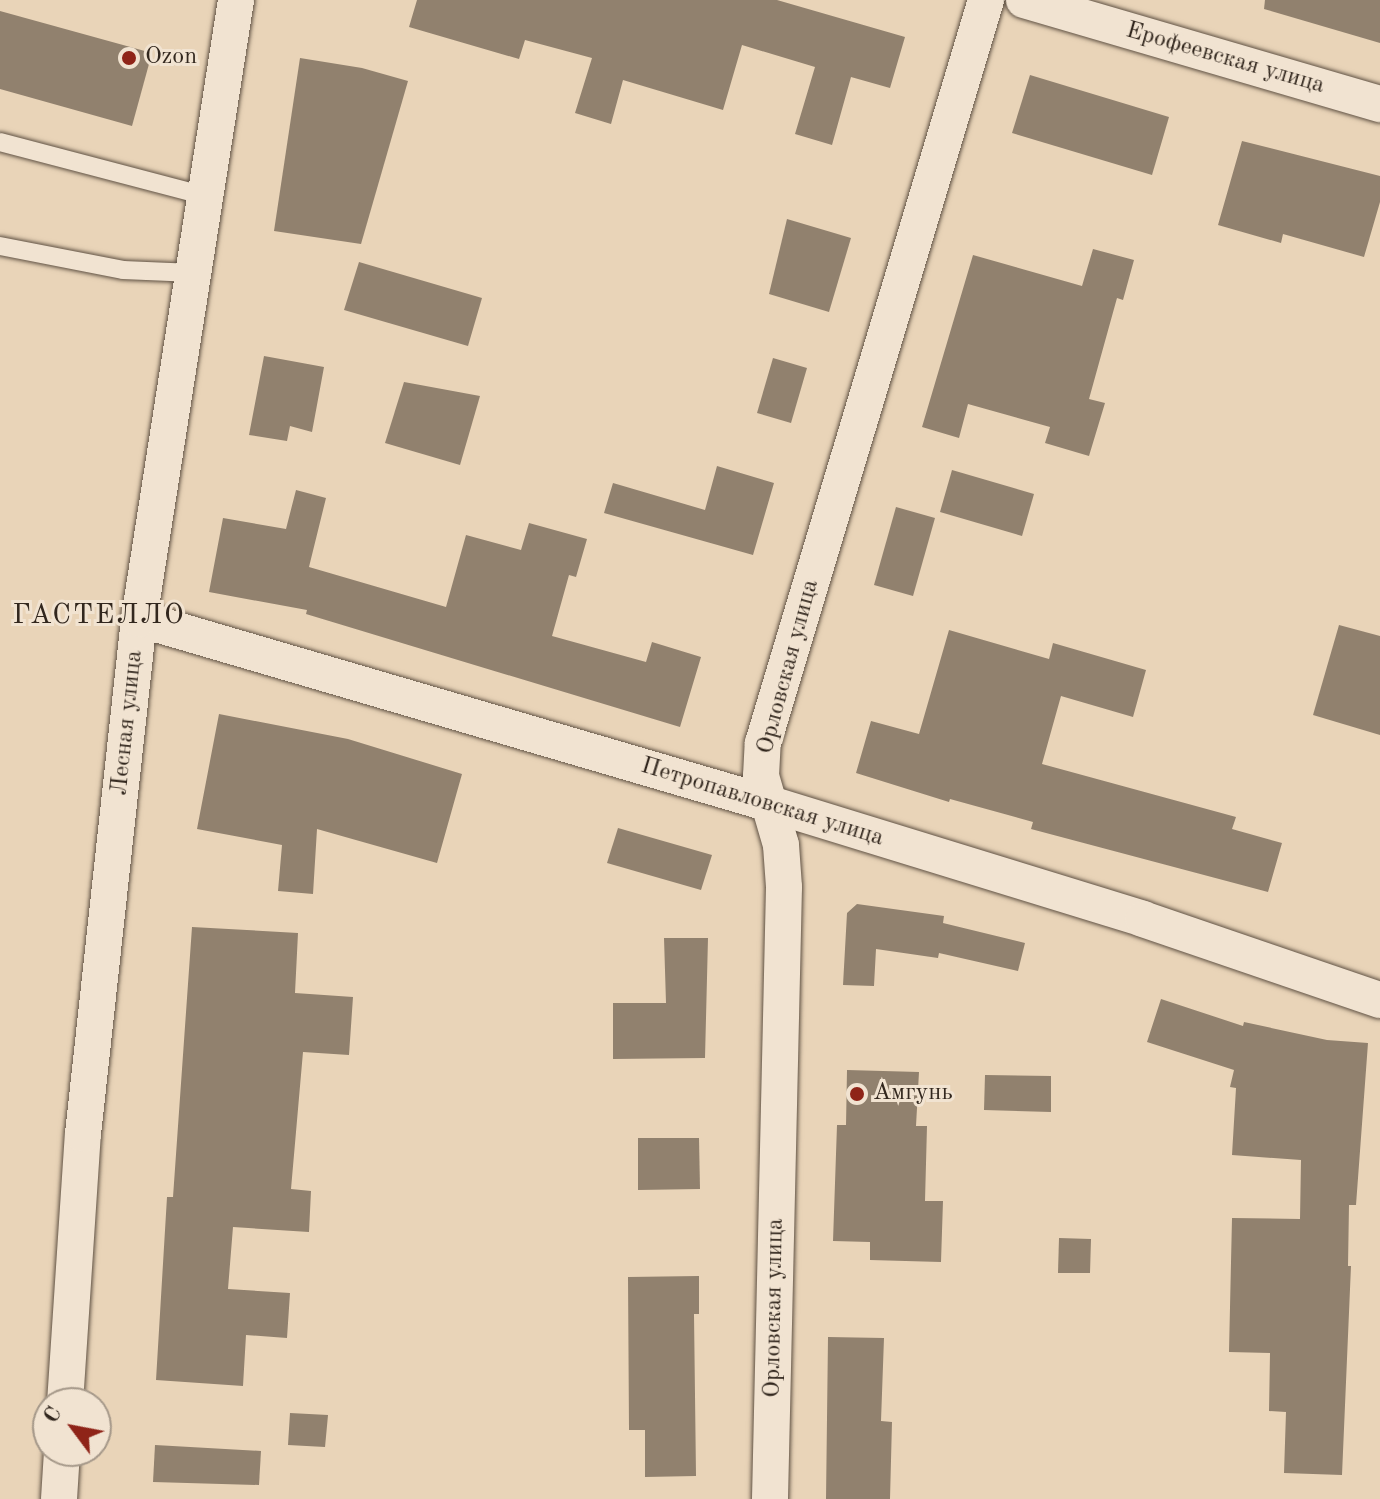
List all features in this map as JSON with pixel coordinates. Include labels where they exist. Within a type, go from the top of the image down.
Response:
[{"type":"street","name":"Лесная улица","points":[[66,1387],[83,1134],[139,619],[236,0]]},
{"type":"street","name":"Орловская улица","points":[[770,1499],[784,887],[781,845],[761,776],[763,743],[986,0]]},
{"type":"street","name":"Ерофеевская улица","points":[[1024,0],[1380,104]]},
{"type":"street","name":"Петропавловская улица","points":[[139,619],[767,803],[1143,919],[1380,1000]]},
{"type":"street","points":[[59,1499],[61,1467]]},
{"type":"lane","points":[[0,142],[206,196]]},
{"type":"lane","points":[[0,246],[123,270],[194,273]]},
{"type":"building","points":[[417,0],[777,0],[905,37],[890,88],[851,77],[832,145],[795,134],[815,67],[742,45],[723,110],[623,80],[611,124],[575,113],[592,58],[525,40],[519,59],[409,27]]},
{"type":"building","points":[[1265,0],[1380,0],[1380,43],[1264,9]]},
{"type":"building","points":[[0,11],[152,53],[132,126],[0,89]]},
{"type":"building","points":[[300,58],[362,68],[408,81],[361,244],[274,231]]},
{"type":"building","points":[[1030,75],[1169,117],[1152,175],[1012,133]]},
{"type":"building","points":[[1242,141],[1380,176],[1380,202],[1364,257],[1283,234],[1281,243],[1218,225]]},
{"type":"building","points":[[787,219],[851,238],[829,312],[769,294]]},
{"type":"building","points":[[1093,249],[1134,260],[1123,300],[1117,298],[1089,399],[1105,403],[1089,456],[1045,443],[1050,427],[968,404],[959,438],[922,427],[973,255],[1082,286]]},
{"type":"building","points":[[359,262],[482,298],[468,346],[344,310]]},
{"type":"building","points":[[264,356],[324,367],[312,432],[290,426],[287,441],[249,435]]},
{"type":"building","points":[[773,358],[807,368],[791,423],[757,413]]},
{"type":"building","points":[[404,382],[480,396],[460,465],[385,443]]},
{"type":"building","points":[[717,466],[774,483],[753,555],[604,513],[613,483],[705,510]]},
{"type":"building","points":[[952,470],[1034,494],[1022,536],[940,512]]},
{"type":"building","points":[[296,490],[326,498],[309,567],[446,607],[466,535],[521,550],[529,523],[587,539],[576,577],[569,575],[552,636],[646,662],[652,642],[701,657],[680,727],[306,614],[307,610],[209,592],[223,518],[286,529]]},
{"type":"building","points":[[896,507],[935,518],[913,596],[874,585]]},
{"type":"building","points":[[1339,625],[1380,636],[1380,735],[1313,715]]},
{"type":"building","points":[[949,630],[1049,659],[1053,643],[1146,670],[1133,717],[1061,696],[1042,764],[1236,817],[1232,829],[1282,843],[1268,892],[1031,829],[1033,822],[950,799],[949,802],[856,773],[871,721],[919,734]]},
{"type":"building","points":[[219,714],[348,739],[462,774],[437,863],[317,829],[313,894],[278,891],[282,845],[197,829]]},
{"type":"building","points":[[618,828],[712,855],[701,890],[607,863]]},
{"type":"building","points":[[857,904],[944,916],[943,923],[1025,943],[1018,971],[939,953],[938,958],[876,949],[874,986],[843,985],[847,913]]},
{"type":"building","points":[[192,927],[298,933],[295,993],[353,997],[349,1055],[303,1052],[291,1189],[311,1191],[309,1232],[233,1227],[228,1289],[290,1293],[287,1338],[246,1335],[243,1386],[156,1380],[167,1197],[173,1197]]},
{"type":"building","points":[[664,938],[708,938],[705,1058],[613,1059],[613,1003],[666,1003]]},
{"type":"building","points":[[1161,999],[1243,1026],[1244,1022],[1327,1040],[1368,1043],[1356,1205],[1349,1205],[1348,1266],[1351,1266],[1342,1475],[1284,1473],[1286,1412],[1269,1411],[1270,1353],[1229,1352],[1232,1218],[1300,1219],[1301,1160],[1232,1155],[1236,1088],[1230,1087],[1234,1070],[1147,1042]]},
{"type":"building","points":[[847,1070],[919,1072],[916,1126],[927,1126],[925,1201],[943,1201],[941,1262],[870,1260],[870,1242],[833,1241],[837,1125],[846,1125]]},
{"type":"building","points":[[985,1075],[1051,1076],[1051,1112],[984,1110]]},
{"type":"building","points":[[638,1138],[699,1138],[700,1189],[638,1190]]},
{"type":"building","points":[[1059,1238],[1091,1239],[1090,1273],[1058,1273]]},
{"type":"building","points":[[699,1276],[699,1314],[694,1314],[696,1476],[645,1477],[645,1430],[629,1430],[628,1277]]},
{"type":"building","points":[[828,1337],[884,1338],[881,1421],[892,1422],[890,1499],[826,1499]]},
{"type":"building","points":[[290,1413],[328,1415],[325,1447],[288,1445]]},
{"type":"building","points":[[155,1445],[261,1451],[259,1485],[153,1482]]},
{"type":"place","name":"Ozon","points":[[129,58]]},
{"type":"place","name":"Амгунь","points":[[857,1094]]},
{"type":"district","name":"ГАСТЕЛЛО","points":[[99,616]]}]
